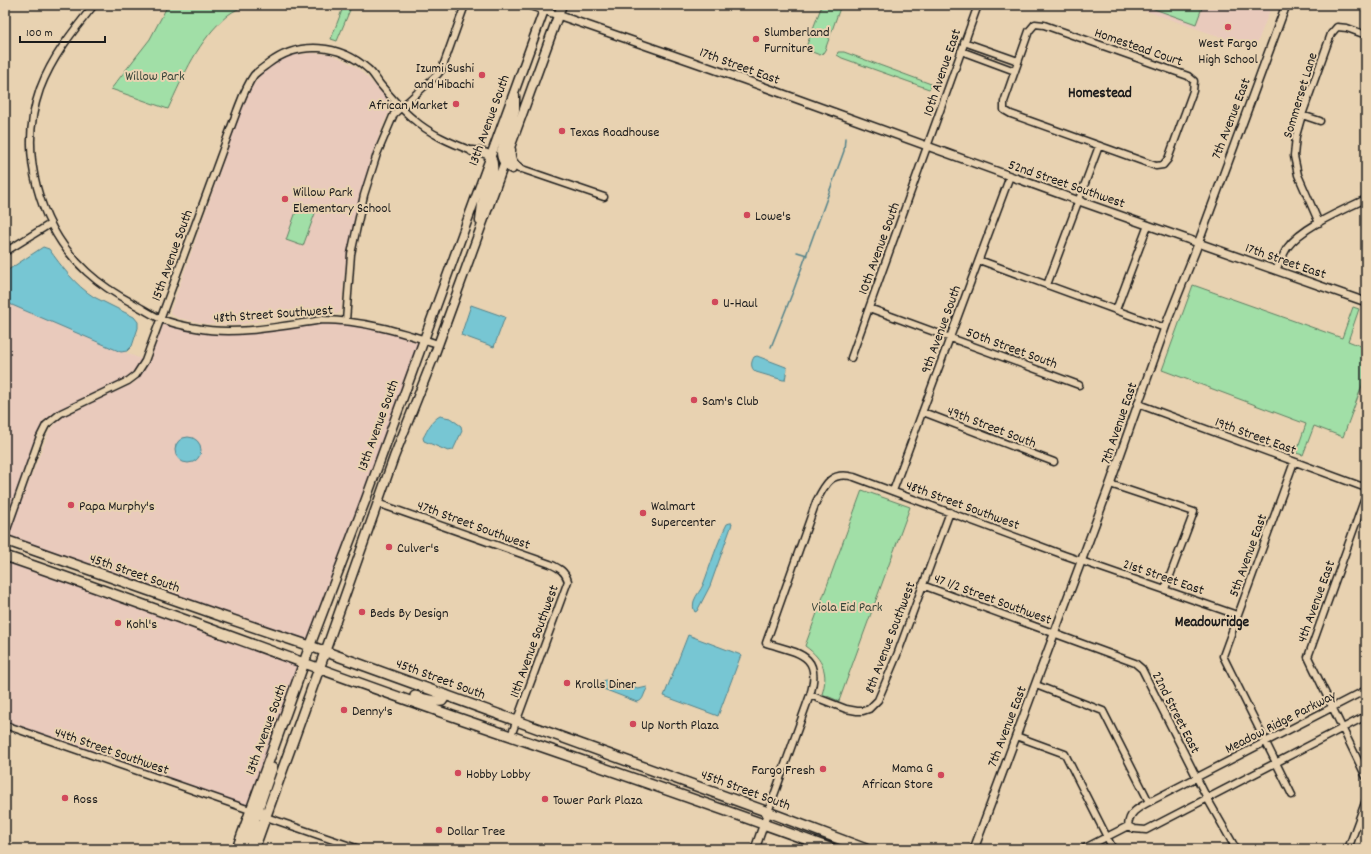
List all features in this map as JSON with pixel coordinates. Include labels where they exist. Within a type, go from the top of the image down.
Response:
[{"type":"main road","name":"13th Avenue South","points":[[254,849],[377,503],[438,344],[562,5]]},
{"type":"main road","name":"13th Avenue South","points":[[237,849],[484,173],[487,154],[500,131],[546,8]]},
{"type":"main road","points":[[515,89],[515,110],[501,152],[506,166],[516,168]]},
{"type":"main road","points":[[511,146],[510,157],[516,168]]},
{"type":"main road","points":[[472,151],[487,154],[492,160],[493,172],[482,204],[479,232]]},
{"type":"main road","points":[[472,151],[483,161],[484,173]]},
{"type":"main road","points":[[498,180],[503,174],[516,168]]},
{"type":"main road","points":[[377,503],[372,498],[373,492],[389,443],[390,431]]},
{"type":"main road","name":"45th Street South","points":[[5,540],[517,720],[866,849]]},
{"type":"main road","name":"45th Street South","points":[[5,556],[163,611],[440,712],[638,779],[832,849]]},
{"type":"main road","points":[[50,572],[66,572],[88,579],[94,572]]},
{"type":"main road","points":[[92,586],[102,586],[154,603],[165,601],[167,597]]},
{"type":"main road","points":[[163,611],[164,608],[172,605],[214,618],[244,624]]},
{"type":"main road","points":[[372,687],[396,691],[430,701],[442,701],[446,695]]},
{"type":"main road","points":[[440,712],[443,705],[448,702],[479,711],[487,710]]},
{"type":"main road","points":[[266,816],[260,814],[259,806],[272,770],[277,738]]},
{"type":"main road","points":[[571,757],[586,758],[622,770],[633,772],[639,771],[643,766]]},
{"type":"main road","points":[[638,779],[642,775],[653,774],[683,785],[709,790]]},
{"type":"main road","points":[[246,849],[255,821],[250,810]]},
{"type":"street","name":"48th Street Southwest","points":[[94,5],[69,37],[45,76],[36,105],[32,127],[31,149],[34,175],[50,224],[68,252],[86,271],[115,293],[160,319],[196,328],[238,331],[322,320],[346,321],[379,327],[438,344]]},
{"type":"street","points":[[346,321],[351,254],[364,195],[377,154],[394,114],[442,69],[465,5]]},
{"type":"street","name":"17th Street East","points":[[529,5],[546,8],[559,15],[745,80],[928,147]]},
{"type":"street","name":"10th Avenue East","points":[[928,147],[978,5]]},
{"type":"street","name":"7th Avenue East","points":[[974,849],[1082,561],[1165,328],[1286,5]]},
{"type":"street","name":"Homestead Court","points":[[1035,24],[1188,76],[1194,81],[1193,91],[1168,159],[1163,165],[1156,166],[1011,114],[1004,110],[1004,102],[1018,61],[1029,31],[1035,24]]},
{"type":"street","name":"Sommerset Lane","points":[[1319,223],[1298,175],[1294,156],[1296,136],[1331,34],[1337,27],[1347,28],[1366,35]]},
{"type":"street","points":[[964,42],[1018,61]]},
{"type":"street","name":"15th Avenue South","points":[[5,535],[39,439],[46,425],[61,413],[128,382],[136,375],[145,361],[245,89],[255,74],[277,57],[295,50],[320,47],[334,49],[369,70],[401,108],[423,128],[447,141],[472,151]]},
{"type":"street","points":[[961,51],[1015,71]]},
{"type":"street","points":[[1302,115],[1320,121]]},
{"type":"street","points":[[1047,285],[1099,146]]},
{"type":"street","name":"52nd Street Southwest","points":[[928,147],[1198,243]]},
{"type":"street","name":"10th Avenue South","points":[[851,358],[928,147]]},
{"type":"street","points":[[516,168],[604,197]]},
{"type":"street","name":"9th Avenue South","points":[[893,491],[1010,176]]},
{"type":"street","points":[[1276,270],[1288,247],[1299,236],[1319,223],[1366,200]]},
{"type":"street","points":[[5,252],[50,224]]},
{"type":"street","points":[[1116,310],[1148,225]]},
{"type":"street","name":"17th Street East","points":[[1198,243],[1366,302]]},
{"type":"street","points":[[979,260],[1165,328]]},
{"type":"street","name":"50th Street South","points":[[869,308],[1079,385]]},
{"type":"street","name":"19th Street East","points":[[1138,404],[1366,488]]},
{"type":"street","name":"49th Street South","points":[[922,412],[1054,462]]},
{"type":"street","name":"5th Avenue East","points":[[1292,794],[1223,656],[1294,462]]},
{"type":"street","name":"48th Street Southwest","points":[[810,696],[814,682],[814,673],[811,664],[806,658],[798,653],[766,643],[816,502],[823,487],[828,481],[835,477],[848,475],[1082,561]]},
{"type":"street","points":[[1110,484],[1194,512],[1165,589]]},
{"type":"street","name":"4th Avenue East","points":[[1366,495],[1308,655],[1308,660],[1366,777]]},
{"type":"street","name":"47th Street Southwest","points":[[377,503],[550,564],[562,570]]},
{"type":"street","name":"8th Avenue Southwest","points":[[810,696],[846,709],[857,711],[869,709],[874,706],[884,689],[950,512]]},
{"type":"street","name":"21st Street East","points":[[1082,561],[1238,615]]},
{"type":"street","name":"11th Avenue Southwest","points":[[511,736],[568,581],[562,570]]},
{"type":"street","name":"47 1/2 Street Southwest","points":[[922,585],[1055,633]]},
{"type":"street","name":"22nd Street East","points":[[1055,633],[1135,663],[1142,669],[1207,798],[1236,849]]},
{"type":"street","points":[[1036,685],[1103,711],[1149,802]]},
{"type":"street","name":"Meadow Ridge Parkway","points":[[1128,826],[1128,820],[1132,813],[1149,802],[1366,690]]},
{"type":"street","points":[[755,849],[810,696]]},
{"type":"street","points":[[1084,849],[1128,826],[1134,829],[1146,830],[1366,716]]},
{"type":"street","name":"44th Street Southwest","points":[[5,725],[250,810]]},
{"type":"street","points":[[1016,736],[1065,754],[1113,849]]},
{"type":"street","points":[[1348,849],[1366,800]]},
{"type":"street","points":[[266,816],[360,849]]},
{"type":"shaded area","name":"West Fargo High School","points":[[1129,5],[1272,5],[1255,49]]},
{"type":"shaded area","name":"Willow Park Elementary School","points":[[313,53],[329,54],[356,67],[392,104],[371,157],[355,215],[346,260],[341,311],[337,314],[292,316],[235,325],[206,324],[178,318],[170,312],[243,106],[252,87],[261,74],[270,66],[282,59],[295,55]]},
{"type":"shaded area","points":[[5,301],[143,360],[132,375],[44,420],[30,451],[5,524]]},
{"type":"shaded area","points":[[342,322],[377,329],[419,343],[309,643],[7,539],[49,431],[62,417],[134,383],[148,365],[164,323],[196,333],[242,333]]},
{"type":"shaded area","points":[[5,560],[302,664],[249,807],[5,722]]},
{"type":"green space","name":"Willow Park","points":[[168,5],[247,5],[228,15],[208,35],[180,83],[168,109],[111,89],[150,39]]},
{"type":"green space","points":[[344,5],[352,5],[337,41],[331,39]]},
{"type":"green space","points":[[822,5],[841,5],[825,50],[820,55],[807,50],[806,47]]},
{"type":"green space","points":[[1143,5],[1203,5],[1196,24]]},
{"type":"green space","points":[[838,52],[844,52],[931,84],[931,87],[929,89],[842,58],[837,55]]},
{"type":"green space","points":[[299,203],[317,208],[303,246],[286,240]]},
{"type":"green space","points":[[1193,285],[1342,338],[1353,307],[1359,309],[1348,341],[1366,348],[1366,375],[1343,437],[1314,426],[1303,455],[1296,453],[1306,424],[1162,370]]},
{"type":"green space","name":"Viola Eid Park","points":[[862,490],[910,507],[839,701],[822,694],[825,679],[823,667],[816,656],[805,646]]},
{"type":"water","points":[[43,247],[49,249],[69,275],[87,292],[134,317],[138,322],[138,328],[132,346],[127,351],[121,352],[5,302],[5,272]]},
{"type":"water","points":[[471,305],[505,317],[494,347],[461,335]]},
{"type":"water","points":[[757,356],[786,367],[785,380],[756,372],[752,367],[752,363],[754,357]]},
{"type":"water","points":[[440,416],[450,418],[461,426],[462,431],[453,450],[448,451],[424,441],[423,438],[430,426],[434,420]]},
{"type":"water","points":[[188,437],[197,441],[201,450],[197,459],[188,463],[179,459],[175,450],[179,441]]},
{"type":"water","points":[[732,523],[731,527],[710,586],[697,611],[695,612],[693,607],[694,601],[703,585],[723,531],[727,524]]},
{"type":"water","points":[[688,635],[741,655],[718,716],[664,696]]},
{"type":"water","points":[[606,680],[638,689],[647,687],[647,689],[642,699],[637,702],[601,688],[601,682]]},
{"type":"waterway","points":[[771,347],[794,289],[844,151],[845,138]]},
{"type":"waterway","points":[[797,252],[807,255]]},
{"type":"place","name":"West Fargo High School","points":[[1228,27]]},
{"type":"place","name":"Slumberland Furniture","points":[[756,39]]},
{"type":"place","name":"Izumi Sushi and Hibachi","points":[[482,75]]},
{"type":"place","name":"African Market","points":[[456,104]]},
{"type":"place","name":"Texas Roadhouse","points":[[562,131]]},
{"type":"place","name":"Willow Park Elementary School","points":[[285,199]]},
{"type":"place","name":"Lowe's","points":[[747,215]]},
{"type":"place","name":"U-Haul","points":[[715,302]]},
{"type":"place","name":"Sam's Club","points":[[694,400]]},
{"type":"place","name":"Papa Murphy's","points":[[71,505]]},
{"type":"place","name":"Walmart Supercenter","points":[[643,513]]},
{"type":"place","name":"Culver's","points":[[389,547]]},
{"type":"place","name":"Beds By Design","points":[[362,612]]},
{"type":"place","name":"Kohl's","points":[[118,623]]},
{"type":"place","name":"Krolls Diner","points":[[567,683]]},
{"type":"place","name":"Denny's","points":[[344,710]]},
{"type":"place","name":"Up North Plaza","points":[[633,724]]},
{"type":"place","name":"Fargo Fresh","points":[[823,769]]},
{"type":"place","name":"Hobby Lobby","points":[[458,773]]},
{"type":"place","name":"Mama G African Store","points":[[941,775]]},
{"type":"place","name":"Ross","points":[[65,798]]},
{"type":"place","name":"Tower Park Plaza","points":[[545,799]]},
{"type":"place","name":"Dollar Tree","points":[[439,830]]},
{"type":"district","name":"Homestead","points":[[1100,92]]},
{"type":"district","name":"Meadowridge","points":[[1212,621]]}]
